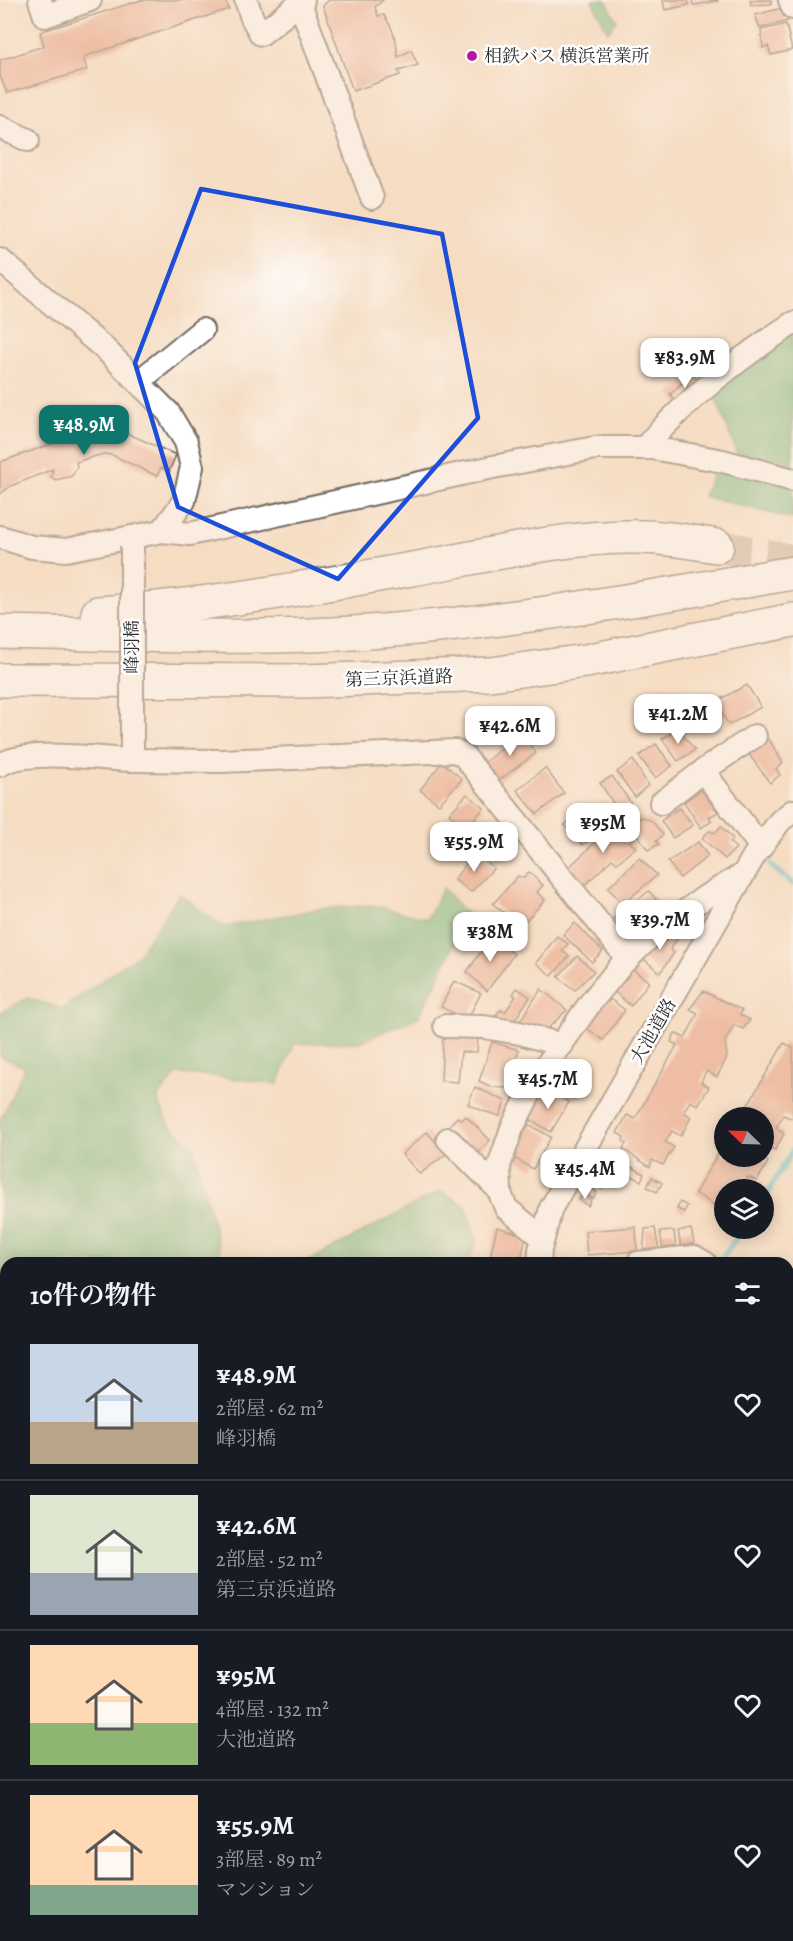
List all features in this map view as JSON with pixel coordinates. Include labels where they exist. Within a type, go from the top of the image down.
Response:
[{"type":"highway","points":[[0,620],[210,603],[574,541],[637,537],[677,539],[717,546]]},
{"type":"highway","points":[[0,632],[284,635],[413,629],[607,605],[793,573]]},
{"type":"highway","name":"第三京浜道路","points":[[0,680],[306,681],[384,680],[491,674],[586,661],[793,620]]},
{"type":"highway","points":[[384,680],[492,681],[588,670],[793,639]]},
{"type":"street","points":[[40,0],[45,16],[90,0]]},
{"type":"street","points":[[246,0],[261,34],[302,1],[372,198]]},
{"type":"street","points":[[790,0],[793,8]]},
{"type":"street","points":[[0,127],[28,140]]},
{"type":"street","points":[[0,260],[106,351],[138,382],[168,412],[186,442],[192,467],[184,501],[162,531]]},
{"type":"street","points":[[644,448],[708,383],[753,348],[793,323]]},
{"type":"street","points":[[138,382],[202,330]]},
{"type":"street","points":[[0,537],[32,547],[66,550],[132,542],[162,531],[190,534],[493,466],[596,448],[644,448],[723,461],[793,480]]},
{"type":"street","name":"峰羽橋","points":[[131,754],[132,542]]},
{"type":"street","points":[[661,803],[755,736]]},
{"type":"street","points":[[0,765],[9,759],[44,756],[131,754],[221,761],[455,751],[464,756],[628,959]]},
{"type":"street","points":[[703,771],[761,847]]},
{"type":"street","name":"大池道路","points":[[540,1257],[551,1208],[744,874],[780,822],[793,812]]},
{"type":"street","points":[[543,1238],[507,1208],[500,1191],[499,1166],[512,1128],[537,1079],[591,1002],[628,959],[660,929],[705,897],[744,874]]},
{"type":"street","points":[[445,1026],[484,1027],[520,1033],[562,1044]]},
{"type":"street","points":[[448,1138],[500,1191]]},
{"type":"highlighted area","points":[[201,189],[442,234],[478,418],[338,579],[178,507],[135,363]]},
{"type":"green space","points":[[606,0],[617,21],[608,32],[592,1]]},
{"type":"green space","points":[[793,327],[793,519],[703,496],[716,468],[742,466],[711,386]]},
{"type":"green space","points":[[502,827],[516,843],[498,861],[484,848]]},
{"type":"green space","points":[[443,888],[468,916],[419,1017],[360,1042],[294,1044],[278,1084],[177,1074],[157,1098],[169,1125],[193,1146],[221,1257],[0,1257],[0,1121],[25,1067],[0,1056],[0,1013],[28,998],[62,1009],[139,954],[179,894],[224,927],[319,909],[373,905],[427,919]]},
{"type":"green space","points":[[440,1191],[466,1206],[477,1242],[470,1257],[316,1257]]},
{"type":"building","points":[[141,0],[225,0],[229,9],[83,57],[87,70],[7,93],[0,76],[0,60],[44,46],[40,32]]},
{"type":"building","points":[[329,0],[383,0],[375,7],[378,16],[384,15],[391,27],[398,57],[411,50],[418,65],[398,71],[400,75],[353,91],[323,6]]},
{"type":"building","points":[[663,0],[688,0],[689,5],[665,10]]},
{"type":"building","points":[[692,0],[718,0],[718,1],[693,5]]},
{"type":"building","points":[[750,0],[771,0],[771,4],[751,5]]},
{"type":"building","points":[[782,8],[788,21],[760,28],[755,15]]},
{"type":"building","points":[[786,24],[792,50],[771,55],[768,46],[763,48],[761,30]]},
{"type":"building","points":[[692,375],[701,383],[677,403],[670,394],[684,381],[686,384]]},
{"type":"building","points":[[106,427],[122,431],[176,455],[169,471],[161,468],[157,476],[112,455],[103,454],[76,462],[77,467],[72,476],[56,480],[51,477],[53,469],[11,486],[0,494],[0,463],[3,461]]},
{"type":"building","points":[[747,685],[761,707],[729,725],[715,702]]},
{"type":"building","points":[[678,729],[695,750],[678,761],[662,739]]},
{"type":"building","points":[[521,732],[536,753],[498,781],[484,763]]},
{"type":"building","points":[[769,739],[783,763],[776,769],[780,775],[770,783],[748,753]]},
{"type":"building","points":[[656,744],[672,766],[655,778],[639,756]]},
{"type":"building","points":[[633,760],[648,785],[635,797],[617,772]]},
{"type":"building","points":[[442,762],[462,779],[439,804],[420,790]]},
{"type":"building","points":[[545,768],[564,793],[537,814],[517,790]]},
{"type":"building","points":[[612,776],[631,803],[619,812],[600,783]]},
{"type":"building","points":[[701,790],[718,812],[709,817],[712,821],[701,828],[684,802]]},
{"type":"building","points":[[467,794],[484,808],[466,828],[449,814]]},
{"type":"building","points":[[592,805],[607,824],[583,845],[564,825]]},
{"type":"building","points":[[679,808],[693,825],[673,838],[661,821]]},
{"type":"building","points":[[642,817],[652,821],[663,835],[656,841],[659,844],[648,850],[630,825]]},
{"type":"building","points":[[618,821],[634,838],[629,842],[636,847],[617,863],[612,859],[583,887],[567,869]]},
{"type":"building","points":[[721,826],[733,839],[730,843],[736,848],[725,859],[702,838],[709,831],[715,833]]},
{"type":"building","points":[[698,842],[708,856],[680,878],[668,862]]},
{"type":"building","points":[[475,853],[494,868],[471,892],[454,879]]},
{"type":"building","points":[[639,858],[657,875],[623,904],[608,888]]},
{"type":"building","points":[[529,872],[543,885],[537,892],[545,900],[521,926],[493,904],[518,876],[524,878]]},
{"type":"building","points":[[649,891],[666,911],[626,941],[610,921]]},
{"type":"building","points":[[575,923],[603,951],[592,962],[563,935]]},
{"type":"building","points":[[667,929],[678,938],[670,949],[674,953],[660,973],[639,955]]},
{"type":"building","points":[[557,936],[568,944],[562,951],[569,956],[552,976],[536,963]]},
{"type":"building","points":[[491,937],[514,954],[487,991],[467,972]]},
{"type":"building","points":[[577,956],[594,971],[575,990],[558,977]]},
{"type":"building","points":[[628,966],[649,982],[631,1006],[610,988]]},
{"type":"building","points":[[454,981],[481,993],[467,1020],[441,1007]]},
{"type":"building","points":[[517,988],[530,997],[510,1027],[493,1020],[500,1010],[505,1012],[516,996],[513,994]]},
{"type":"building","points":[[541,989],[567,1010],[544,1032],[518,1024]]},
{"type":"building","points":[[703,991],[742,1010],[740,1015],[750,1020],[743,1029],[734,1025],[725,1041],[727,1057],[717,1077],[706,1071],[701,1082],[709,1087],[698,1105],[690,1101],[684,1112],[691,1117],[681,1136],[672,1131],[665,1142],[674,1147],[663,1165],[652,1160],[650,1167],[623,1149],[626,1143],[623,1141],[624,1137],[617,1133],[627,1115],[635,1119],[677,1045],[671,1042],[675,1033],[685,1038],[698,1013],[690,1009]]},
{"type":"building","points":[[610,999],[625,1010],[603,1040],[584,1026],[602,1000],[608,1002]]},
{"type":"building","points":[[443,1033],[478,1036],[477,1052],[461,1052],[458,1082],[441,1081]]},
{"type":"building","points":[[492,1042],[519,1050],[506,1088],[492,1087],[479,1081]]},
{"type":"building","points":[[784,1043],[793,1048],[793,1119],[783,1115],[776,1128],[784,1134],[775,1150],[774,1107],[746,1107]]},
{"type":"building","points":[[563,1062],[589,1079],[575,1100],[560,1091],[564,1082],[559,1080],[561,1074],[556,1072]]},
{"type":"building","points":[[475,1087],[505,1101],[500,1116],[468,1104]]},
{"type":"building","points":[[544,1089],[569,1102],[551,1132],[526,1117]]},
{"type":"building","points":[[466,1116],[490,1140],[478,1153],[449,1126],[457,1117],[462,1120]]},
{"type":"building","points":[[529,1125],[551,1137],[533,1169],[509,1155]]},
{"type":"building","points":[[427,1132],[446,1154],[420,1174],[402,1154]]},
{"type":"building","points":[[714,1160],[714,1167],[765,1167],[758,1179],[748,1177],[746,1179],[714,1179],[714,1205],[695,1193]]},
{"type":"building","points":[[632,1167],[644,1174],[641,1181],[629,1174]]},
{"type":"building","points":[[594,1177],[605,1183],[602,1189],[591,1183]]},
{"type":"building","points":[[652,1177],[662,1183],[657,1192],[647,1187]]},
{"type":"building","points":[[587,1186],[597,1192],[593,1199],[583,1192]]},
{"type":"building","points":[[583,1195],[591,1201],[588,1206],[579,1200]]},
{"type":"building","points":[[680,1202],[687,1206],[684,1212],[677,1209]]},
{"type":"building","points":[[497,1227],[526,1236],[521,1257],[490,1257]]},
{"type":"building","points":[[636,1227],[637,1251],[587,1255],[585,1231]]},
{"type":"building","points":[[655,1228],[659,1251],[643,1253],[645,1229]]},
{"type":"building","points":[[691,1229],[694,1243],[681,1246],[678,1231]]},
{"type":"building","points":[[674,1231],[676,1250],[663,1251],[660,1232]]},
{"type":"waterway","points":[[770,865],[793,884]]},
{"type":"waterway","points":[[774,1182],[793,1149]]},
{"type":"waterway","points":[[723,1257],[736,1239]]},
{"type":"tunnel","points":[[717,546],[793,561]]},
{"type":"place","name":"相鉄バス 横浜営業所","points":[[472,56]]}]
